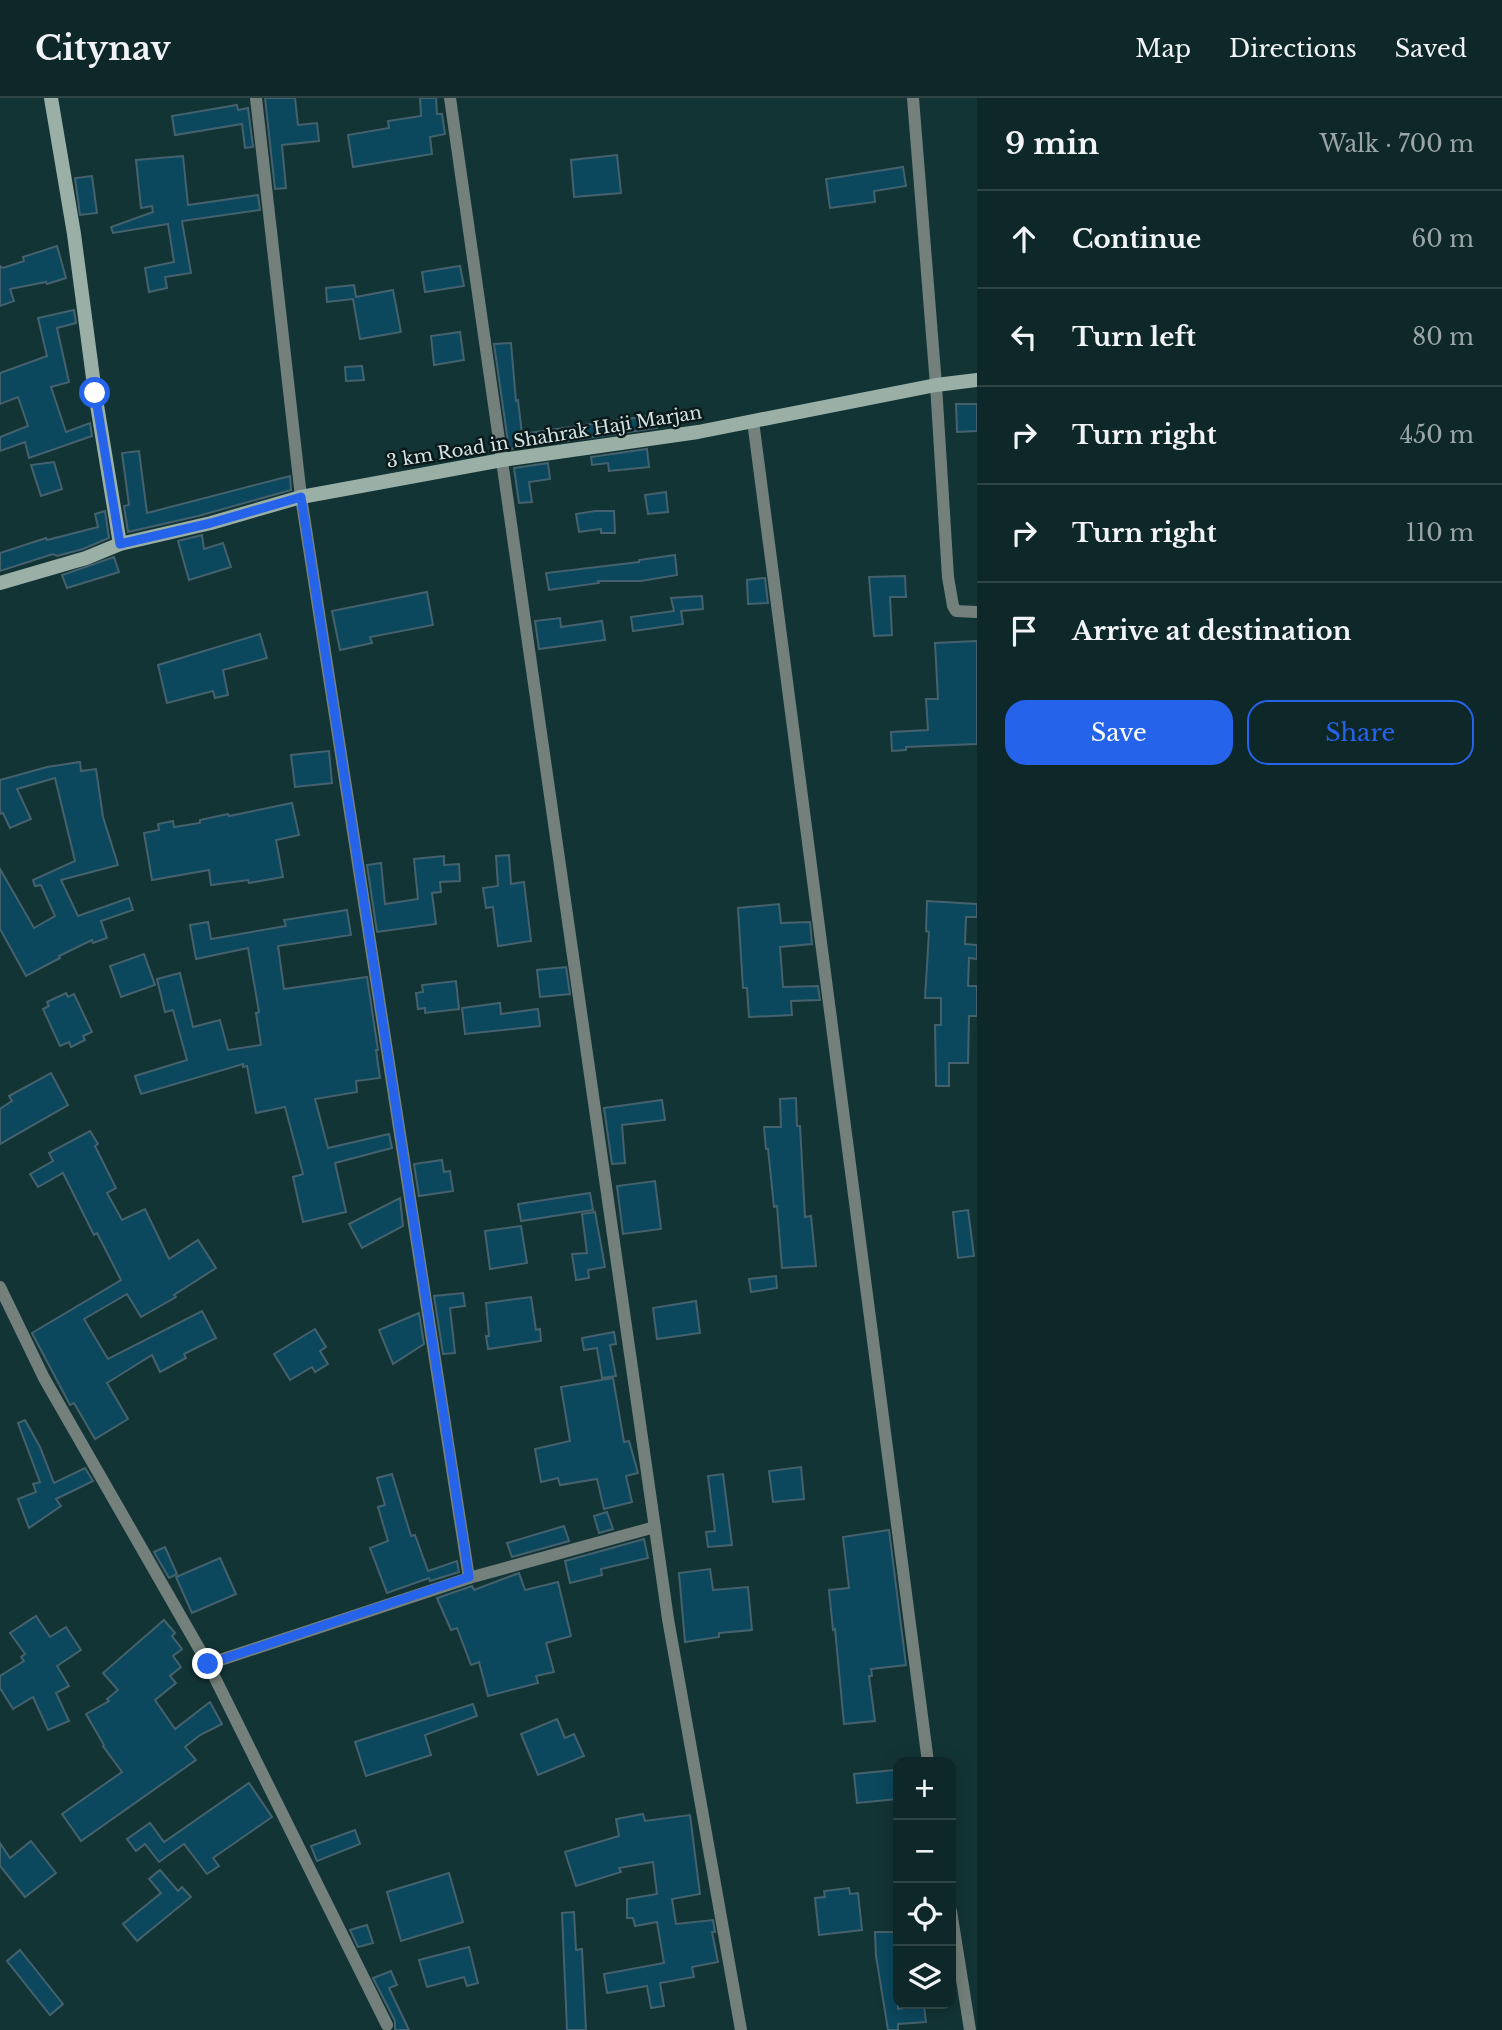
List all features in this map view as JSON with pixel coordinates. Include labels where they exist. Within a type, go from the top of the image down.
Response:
[{"type":"street","points":[[51,98],[120,544]]},
{"type":"street","points":[[256,98],[301,497],[469,1577]]},
{"type":"street","points":[[450,98],[670,1633],[741,2030]]},
{"type":"street","points":[[913,98],[948,577],[956,611],[977,612]]},
{"type":"street","name":"3 km Road in Shahrak Haji Marjan","points":[[0,583],[86,558],[120,544],[211,523],[301,497],[502,460],[698,432],[936,385],[977,380]]},
{"type":"street","points":[[753,421],[927,1757]]},
{"type":"street","points":[[0,1287],[44,1377],[208,1664],[387,2025]]},
{"type":"street","points":[[208,1664],[469,1577],[655,1527]]},
{"type":"street","points":[[956,1942],[970,2030]]},
{"type":"building","points":[[265,98],[295,98],[298,125],[317,123],[319,141],[282,145],[286,188],[275,189]]},
{"type":"building","points":[[420,98],[436,98],[437,114],[442,114],[445,134],[430,137],[432,154],[353,167],[348,135],[389,128],[388,121],[421,116]]},
{"type":"building","points":[[237,105],[238,110],[248,108],[253,147],[245,148],[242,124],[175,135],[172,116]]},
{"type":"building","points":[[617,155],[621,193],[574,197],[571,160]]},
{"type":"building","points":[[183,156],[188,205],[258,195],[260,210],[182,221],[191,273],[165,277],[167,288],[149,292],[145,268],[174,262],[168,224],[113,233],[111,227],[153,212],[152,206],[141,208],[136,160]]},
{"type":"building","points":[[903,167],[906,186],[874,191],[875,202],[830,208],[826,179]]},
{"type":"building","points":[[92,176],[97,213],[80,215],[75,178]]},
{"type":"building","points":[[57,246],[66,278],[47,284],[46,282],[10,289],[14,301],[0,306],[0,266],[3,268],[24,261],[23,257]]},
{"type":"building","points":[[460,266],[464,286],[425,292],[422,272]]},
{"type":"building","points":[[354,285],[356,297],[393,290],[401,332],[360,339],[353,299],[327,302],[326,288]]},
{"type":"building","points":[[74,310],[76,323],[57,328],[69,382],[51,387],[66,432],[90,423],[92,436],[29,458],[25,442],[0,451],[0,437],[28,426],[18,397],[0,404],[0,373],[47,356],[38,318]]},
{"type":"building","points":[[460,332],[464,360],[434,365],[431,336]]},
{"type":"building","points":[[511,343],[522,434],[655,415],[657,428],[509,449],[494,344]]},
{"type":"building","points":[[362,366],[364,380],[346,381],[345,367]]},
{"type":"building","points":[[956,404],[977,404],[977,431],[957,432]]},
{"type":"building","points":[[647,449],[649,467],[609,471],[608,463],[592,465],[591,457]]},
{"type":"building","points":[[139,451],[147,513],[290,476],[291,490],[128,532],[124,506],[129,505],[122,453]]},
{"type":"building","points":[[54,462],[62,489],[41,496],[31,465]]},
{"type":"building","points":[[548,463],[550,479],[529,482],[532,502],[519,503],[514,468]]},
{"type":"building","points":[[666,492],[668,512],[648,514],[645,495]]},
{"type":"building","points":[[105,511],[109,538],[83,549],[57,556],[53,554],[0,571],[0,553],[46,538],[47,540],[98,527],[95,514]]},
{"type":"building","points":[[614,511],[615,533],[601,533],[601,529],[579,532],[576,514]]},
{"type":"building","points":[[202,535],[204,549],[223,543],[231,567],[189,580],[178,541]]},
{"type":"building","points":[[675,555],[677,575],[641,581],[598,581],[599,583],[549,590],[546,573]]},
{"type":"building","points":[[114,557],[119,572],[67,588],[62,575]]},
{"type":"building","points":[[905,576],[906,597],[890,597],[892,635],[874,636],[869,577]]},
{"type":"building","points":[[765,578],[768,603],[748,604],[747,580]]},
{"type":"building","points":[[427,592],[433,625],[370,637],[372,643],[340,650],[332,611]]},
{"type":"building","points":[[702,596],[703,609],[681,611],[683,624],[633,631],[631,617],[674,611],[671,598]]},
{"type":"building","points":[[560,618],[561,627],[602,621],[605,640],[539,649],[535,621]]},
{"type":"building","points":[[260,634],[267,658],[223,670],[228,695],[215,698],[213,691],[167,703],[158,665]]},
{"type":"building","points":[[977,641],[977,744],[906,747],[906,750],[892,751],[891,732],[928,730],[926,699],[938,699],[935,643]]},
{"type":"building","points":[[329,751],[332,783],[295,787],[291,755]]},
{"type":"building","points":[[80,762],[81,771],[96,769],[103,817],[118,865],[61,880],[78,916],[129,898],[133,910],[101,921],[107,938],[93,943],[92,940],[26,976],[0,929],[0,869],[34,928],[55,916],[41,885],[35,886],[33,880],[75,861],[55,778],[17,789],[31,819],[10,828],[3,813],[0,814],[0,780],[47,767]]},
{"type":"building","points":[[292,803],[299,835],[276,840],[283,877],[249,883],[248,880],[211,885],[209,870],[152,880],[144,833],[159,830],[158,824],[173,821],[174,827],[200,823],[200,820]]},
{"type":"building","points":[[509,855],[511,884],[524,882],[531,941],[498,946],[493,907],[486,908],[483,888],[498,886],[496,856]]},
{"type":"building","points":[[444,856],[444,865],[459,864],[460,881],[440,882],[441,892],[432,893],[436,924],[377,932],[367,865],[381,863],[385,904],[418,899],[414,859]]},
{"type":"building","points":[[927,901],[977,904],[977,917],[966,917],[965,944],[977,945],[977,959],[969,958],[968,986],[977,986],[977,1016],[969,1016],[968,1063],[949,1063],[949,1086],[936,1086],[935,1025],[941,1025],[941,998],[925,998],[929,932],[926,931]]},
{"type":"building","points":[[779,904],[781,923],[810,922],[812,944],[780,947],[783,987],[818,986],[820,1000],[791,1001],[792,1015],[749,1017],[747,988],[743,988],[738,908]]},
{"type":"building","points":[[347,910],[351,935],[278,946],[284,989],[367,977],[380,1078],[356,1081],[357,1092],[315,1099],[328,1148],[389,1134],[392,1148],[335,1163],[346,1212],[303,1222],[293,1177],[303,1174],[285,1107],[256,1113],[247,1066],[243,1067],[243,1064],[141,1094],[135,1076],[187,1060],[173,1010],[165,1012],[157,979],[180,973],[193,1027],[220,1020],[228,1050],[261,1045],[256,1013],[259,1012],[248,948],[196,959],[190,925],[208,922],[211,939],[286,926],[284,920]]},
{"type":"building","points":[[144,954],[155,985],[121,997],[110,966]]},
{"type":"building","points":[[566,967],[570,994],[540,997],[537,970]]},
{"type":"building","points":[[456,981],[459,1009],[425,1013],[425,1008],[418,1009],[416,993],[423,992],[422,985]]},
{"type":"building","points":[[66,993],[68,997],[74,994],[92,1032],[83,1036],[85,1040],[71,1047],[69,1042],[60,1046],[43,1009],[49,1006],[47,1002]]},
{"type":"building","points":[[500,1003],[501,1014],[538,1009],[540,1026],[465,1034],[462,1008]]},
{"type":"building","points":[[51,1073],[68,1105],[0,1144],[0,1109],[12,1101],[9,1096]]},
{"type":"building","points":[[796,1098],[805,1217],[811,1216],[816,1266],[782,1268],[777,1206],[774,1207],[764,1127],[781,1127],[780,1099]]},
{"type":"building","points":[[662,1100],[665,1120],[622,1125],[625,1163],[612,1164],[604,1108]]},
{"type":"building","points":[[90,1131],[116,1188],[107,1193],[122,1220],[145,1209],[169,1259],[198,1240],[216,1268],[174,1295],[176,1297],[141,1317],[127,1294],[84,1319],[108,1359],[202,1311],[216,1338],[184,1354],[186,1358],[160,1372],[152,1355],[107,1383],[128,1419],[95,1439],[74,1403],[70,1405],[32,1333],[121,1280],[97,1233],[94,1235],[63,1173],[38,1187],[30,1174],[53,1161],[49,1153]]},
{"type":"building","points":[[442,1160],[444,1172],[450,1171],[453,1191],[419,1196],[414,1164]]},
{"type":"building","points":[[655,1181],[661,1229],[623,1234],[617,1186]]},
{"type":"building","points":[[590,1193],[593,1210],[521,1221],[518,1204]]},
{"type":"building","points":[[400,1198],[403,1226],[362,1248],[349,1224]]},
{"type":"building","points":[[968,1210],[974,1256],[958,1258],[953,1212]]},
{"type":"building","points":[[595,1212],[605,1267],[588,1270],[589,1278],[576,1280],[572,1254],[587,1253],[582,1214]]},
{"type":"building","points":[[521,1226],[527,1263],[490,1269],[485,1231]]},
{"type":"building","points":[[776,1276],[777,1288],[751,1292],[749,1279]]},
{"type":"building","points":[[463,1293],[465,1306],[450,1308],[455,1353],[443,1354],[434,1296]]},
{"type":"building","points":[[531,1297],[536,1330],[540,1329],[541,1341],[488,1349],[486,1303]]},
{"type":"building","points":[[696,1301],[700,1333],[657,1339],[653,1308]]},
{"type":"building","points":[[419,1313],[424,1344],[393,1364],[379,1330]]},
{"type":"building","points":[[315,1329],[326,1347],[320,1351],[328,1364],[315,1372],[312,1367],[290,1380],[274,1354]]},
{"type":"building","points":[[614,1332],[616,1344],[610,1345],[616,1376],[602,1378],[597,1348],[584,1350],[582,1338]]},
{"type":"building","points":[[613,1378],[624,1442],[629,1441],[638,1473],[626,1476],[632,1502],[604,1509],[597,1479],[560,1485],[558,1478],[541,1482],[535,1449],[570,1441],[561,1387]]},
{"type":"building","points":[[25,1420],[40,1447],[54,1483],[85,1468],[93,1481],[56,1499],[61,1506],[29,1528],[18,1499],[36,1492],[33,1484],[40,1482],[18,1423]]},
{"type":"building","points":[[801,1467],[804,1499],[773,1502],[769,1471]]},
{"type":"building","points":[[392,1474],[411,1536],[415,1535],[428,1571],[457,1561],[459,1572],[430,1581],[429,1578],[387,1593],[370,1548],[388,1541],[378,1507],[385,1505],[377,1478]]},
{"type":"building","points":[[723,1474],[732,1545],[708,1547],[706,1532],[715,1531],[708,1476]]},
{"type":"building","points":[[607,1512],[613,1529],[599,1533],[594,1516]]},
{"type":"building","points":[[564,1526],[569,1541],[512,1557],[507,1543]]},
{"type":"building","points":[[889,1530],[906,1665],[871,1669],[872,1676],[869,1676],[875,1721],[844,1724],[829,1590],[849,1588],[843,1537]]},
{"type":"building","points":[[644,1539],[648,1558],[601,1569],[602,1575],[570,1583],[565,1561]]},
{"type":"building","points":[[165,1547],[177,1574],[169,1578],[154,1552]]},
{"type":"building","points":[[220,1558],[236,1594],[192,1613],[176,1577]]},
{"type":"building","points":[[710,1569],[713,1590],[748,1587],[752,1630],[719,1633],[719,1637],[685,1642],[679,1573]]},
{"type":"building","points":[[519,1573],[525,1590],[558,1582],[571,1636],[546,1643],[554,1672],[536,1676],[538,1683],[488,1696],[479,1662],[471,1665],[457,1628],[451,1630],[437,1598],[472,1586],[474,1590]]},
{"type":"building","points":[[36,1616],[50,1637],[66,1627],[81,1650],[57,1666],[69,1686],[56,1693],[69,1721],[48,1730],[33,1697],[13,1709],[0,1688],[0,1676],[24,1661],[21,1657],[25,1654],[10,1633]]},
{"type":"building","points":[[164,1620],[175,1633],[172,1636],[182,1649],[173,1656],[181,1667],[170,1676],[176,1683],[155,1700],[175,1729],[210,1702],[222,1724],[200,1735],[185,1747],[196,1760],[81,1841],[62,1814],[122,1772],[103,1746],[86,1714],[109,1701],[107,1699],[118,1690],[103,1673]]},
{"type":"building","points":[[473,1704],[477,1716],[425,1735],[431,1755],[366,1776],[355,1742]]},
{"type":"building","points":[[557,1719],[565,1738],[574,1734],[584,1756],[538,1775],[521,1734]]},
{"type":"building","points":[[893,1770],[893,1799],[857,1803],[854,1774]]},
{"type":"building","points":[[249,1783],[272,1817],[213,1858],[219,1866],[207,1874],[184,1844],[159,1862],[145,1844],[136,1851],[127,1839],[150,1823],[164,1842]]},
{"type":"building","points":[[643,1814],[645,1821],[690,1815],[700,1894],[672,1899],[676,1924],[713,1920],[715,1932],[712,1932],[718,1962],[692,1967],[694,1977],[660,1983],[664,2006],[651,2008],[647,1986],[607,1993],[604,1974],[664,1963],[657,1922],[635,1926],[633,1918],[627,1918],[627,1899],[657,1894],[653,1862],[619,1868],[621,1872],[576,1886],[565,1852],[619,1836],[616,1819]]},
{"type":"building","points":[[355,1830],[360,1844],[317,1861],[311,1846]]},
{"type":"building","points":[[31,1841],[56,1873],[25,1897],[0,1866],[0,1843],[10,1858]]},
{"type":"building","points":[[160,1870],[178,1891],[182,1887],[191,1897],[137,1941],[123,1924],[161,1893],[149,1879]]},
{"type":"building","points":[[449,1873],[463,1922],[401,1941],[387,1892]]},
{"type":"building","points":[[849,1888],[850,1894],[858,1893],[862,1930],[819,1935],[815,1898],[825,1897],[824,1891]]},
{"type":"building","points":[[574,1912],[576,1950],[582,1949],[586,2030],[567,2030],[562,1913]]},
{"type":"building","points":[[367,1925],[373,1943],[358,1947],[350,1930]]},
{"type":"building","points":[[875,1932],[893,1932],[893,2009],[924,2009],[926,2022],[898,2024],[898,2030],[888,2030],[876,1956]]},
{"type":"building","points":[[469,1947],[478,1983],[467,1986],[464,1977],[427,1987],[419,1960]]},
{"type":"building","points":[[20,1950],[63,2004],[50,2015],[7,1961]]},
{"type":"building","points":[[391,1971],[397,1985],[389,1988],[409,2030],[395,2030],[395,2021],[373,1978]]},
{"type":"route","points":[[95,393],[120,544],[211,523],[301,497],[469,1577],[208,1664]]}]
